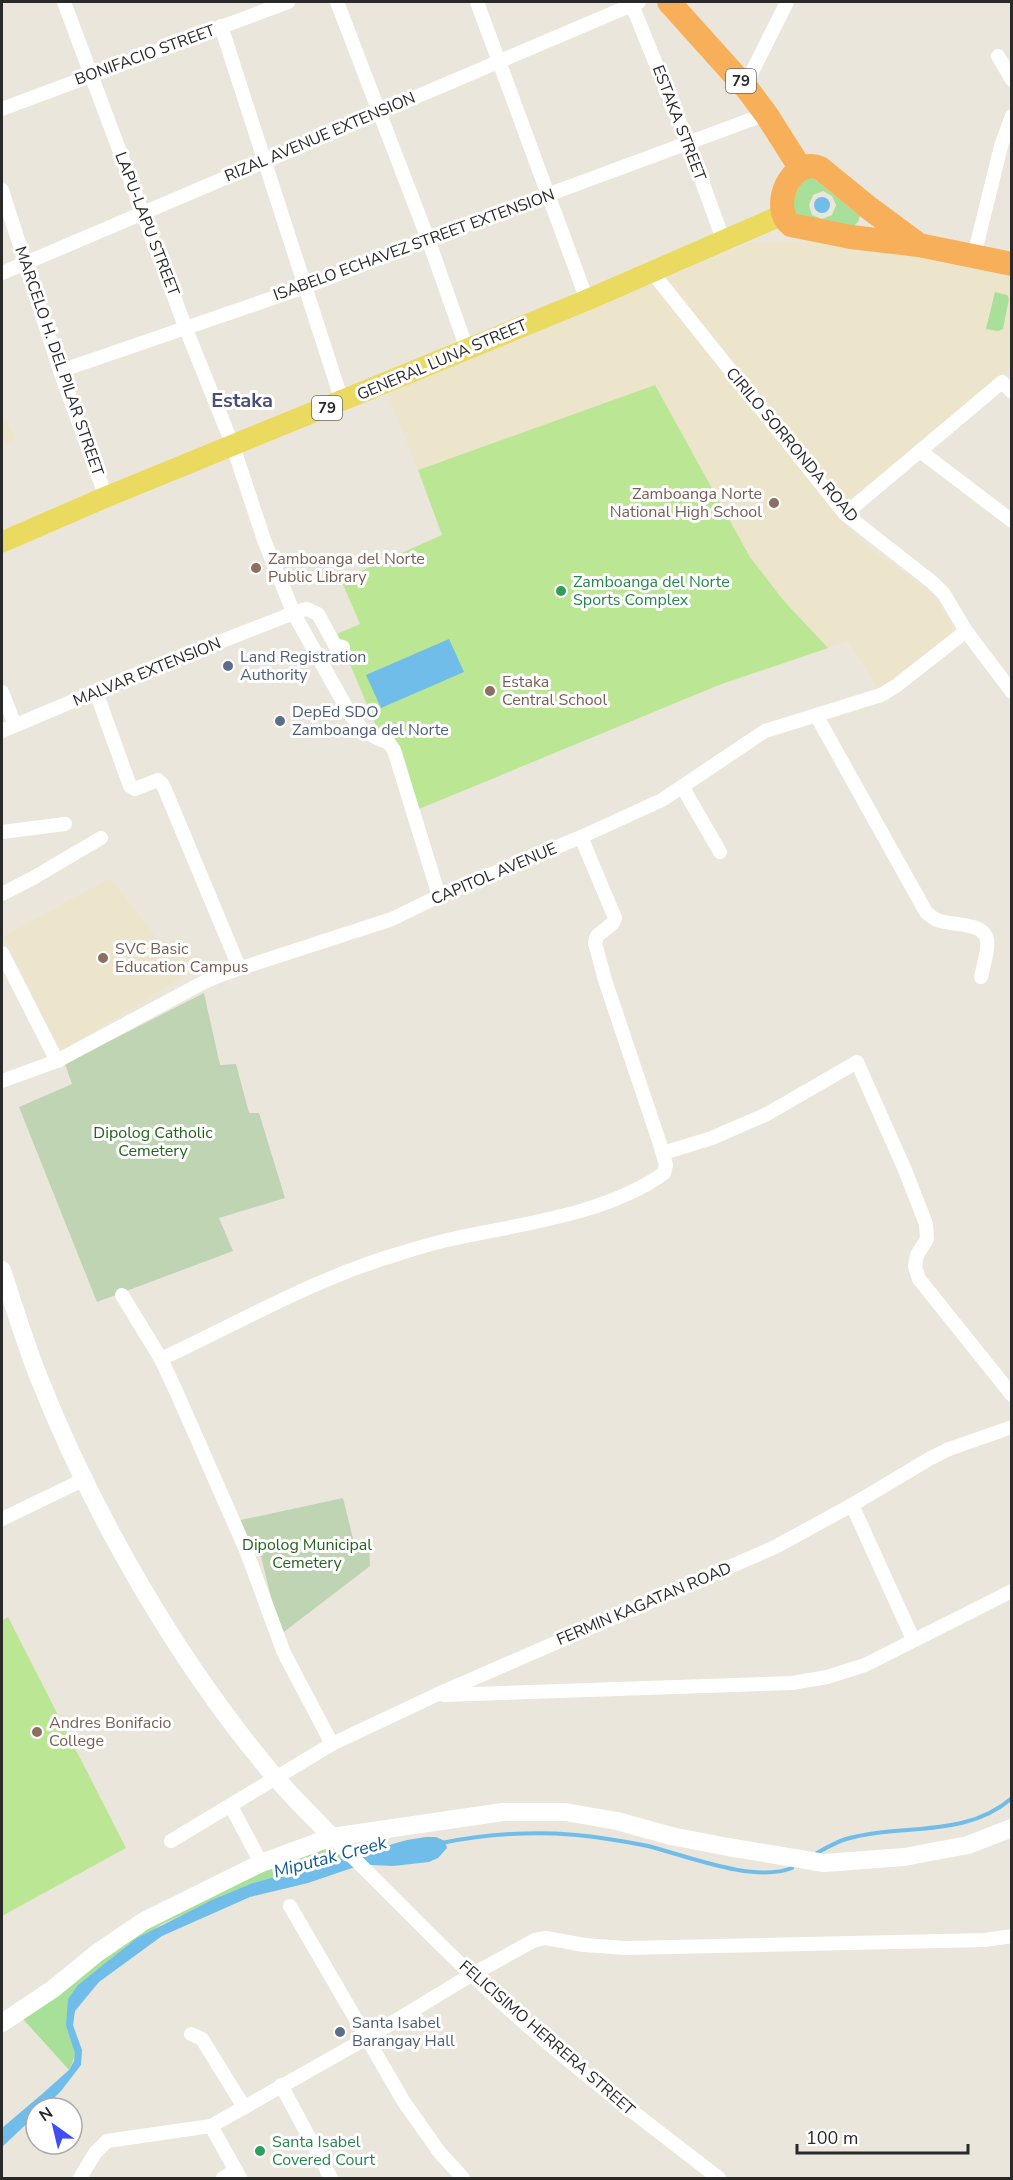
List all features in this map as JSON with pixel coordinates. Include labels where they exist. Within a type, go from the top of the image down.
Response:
[{"type":"highway","name":"79","points":[[669,2],[745,86],[801,169]]},
{"type":"highway","points":[[920,245],[813,165],[794,174],[781,201],[785,221],[797,227],[851,237],[920,245],[1011,264]]},
{"type":"highway","points":[[857,236],[867,228],[871,214],[869,208]]},
{"type":"main road","name":"GENERAL LUNA STREET","points":[[2,542],[106,497],[233,447],[587,300],[782,215]]},
{"type":"main road","name":"FELICISIMO HERRERA STREET","points":[[2,1270],[36,1372],[84,1479],[111,1532],[170,1632],[206,1685],[276,1779],[332,1837]]},
{"type":"main road","points":[[2,2023],[53,1989],[97,1953],[144,1921],[261,1863],[332,1837],[503,1812],[565,1812],[617,1821],[728,1848],[824,1863],[914,1855],[968,1845],[1011,1828]]},
{"type":"street","name":"LAPU-LAPU STREET","points":[[64,2],[233,447],[264,540],[294,614],[350,714],[362,729],[389,743],[394,750],[439,896]]},
{"type":"street","name":"BONIFACIO STREET","points":[[2,109],[288,2]]},
{"type":"street","points":[[337,2],[428,239],[467,349]]},
{"type":"street","points":[[477,2],[587,300]]},
{"type":"street","points":[[745,86],[786,2]]},
{"type":"street","name":"RIZAL AVENUE EXTENSION","points":[[2,273],[636,3]]},
{"type":"street","name":"ESTAKA STREET","points":[[636,3],[724,242]]},
{"type":"street","points":[[221,26],[342,401]]},
{"type":"street","points":[[998,56],[1011,80]]},
{"type":"street","name":"ISABELO ECHAVEZ STREET EXTENSION","points":[[60,371],[305,287],[766,114]]},
{"type":"street","points":[[974,256],[1008,135],[1011,116]]},
{"type":"street","name":"MARCELO H. DEL PILAR STREET","points":[[2,190],[60,371],[106,497]]},
{"type":"street","name":"CIRILO SORRONDA ROAD","points":[[652,272],[845,514],[944,594],[966,631],[1011,692]]},
{"type":"street","points":[[845,514],[1002,382],[1011,392]]},
{"type":"street","points":[[920,451],[1011,521]]},
{"type":"street","points":[[294,614],[307,609],[318,614],[335,645],[343,647]]},
{"type":"street","name":"MALVAR EXTENSION","points":[[2,731],[294,614]]},
{"type":"street","name":"CAPITOL AVENUE","points":[[2,1081],[57,1061],[204,982],[239,968],[392,920],[439,896],[640,812],[683,788],[765,731],[881,695],[896,686],[966,631]]},
{"type":"street","points":[[2,692],[15,725]]},
{"type":"street","points":[[96,692],[130,786],[135,789],[154,780],[158,780],[163,785],[239,968]]},
{"type":"street","points":[[816,715],[926,912],[939,921],[969,926],[980,929],[984,933],[987,940],[981,977]]},
{"type":"street","points":[[683,788],[720,852]]},
{"type":"street","points":[[2,832],[65,824]]},
{"type":"street","points":[[161,1359],[296,1292],[353,1269],[448,1239],[575,1212],[637,1191],[664,1173],[666,1165],[663,1153],[605,980],[595,943],[597,936],[613,923],[615,918],[581,837]]},
{"type":"street","points":[[2,894],[101,838]]},
{"type":"street","points":[[2,953],[57,1061]]},
{"type":"street","points":[[663,1153],[712,1138],[767,1114],[857,1062],[905,1170],[926,1224],[927,1239],[917,1255],[915,1266],[919,1279],[1011,1395]]},
{"type":"street","points":[[122,1295],[161,1359],[246,1550],[284,1653],[332,1744]]},
{"type":"street","name":"FERMIN KAGATAN ROAD","points":[[171,1841],[332,1744],[436,1695],[775,1547],[929,1459],[949,1449],[1011,1427]]},
{"type":"street","points":[[2,1519],[84,1479]]},
{"type":"street","points":[[852,1505],[913,1639]]},
{"type":"street","points":[[436,1695],[792,1683],[827,1677],[865,1665],[1011,1591]]},
{"type":"street","points":[[231,1806],[261,1863]]},
{"type":"street","name":"FELICISIMO HERRERA STREET","points":[[332,1837],[471,1975],[611,2096],[719,2178]]},
{"type":"street","points":[[290,1906],[404,2102],[440,2153],[463,2178]]},
{"type":"street","points":[[80,2178],[95,2153],[107,2141],[211,2126],[535,1940],[546,1938],[584,1945],[626,1948],[985,1940],[1011,1936]]},
{"type":"street","points":[[191,2034],[202,2039],[244,2107]]},
{"type":"street","points":[[281,2085],[331,2178]]},
{"type":"street","points":[[211,2126],[238,2174],[223,2178]]},
{"type":"shaded area","points":[[854,241],[1011,271],[1011,368],[847,502],[666,278],[750,243]]},
{"type":"shaded area","name":"Zamboanga Norte National High School","points":[[654,283],[855,536],[932,594],[951,623],[953,632],[879,690],[848,641],[828,648],[784,601],[750,557],[655,385],[418,470],[387,393]]},
{"type":"shaded area","points":[[2,413],[16,439],[2,446]]},
{"type":"shaded area","name":"SVC Basic Education Campus","points":[[110,878],[158,940],[187,948],[198,968],[61,1051],[4,936]]},
{"type":"green space","points":[[812,177],[860,216],[858,222],[854,226],[796,216],[792,203],[802,181]],"holes":[[[823,191],[832,196],[836,205],[832,215],[822,219],[812,215],[809,205],[813,195]]]},
{"type":"green space","points":[[995,292],[1007,295],[1009,299],[1003,329],[998,331],[986,329]]},
{"type":"green space","name":"Zamboanga del Norte Sports Complex","points":[[655,385],[750,557],[784,601],[828,648],[719,685],[419,809],[392,730],[380,735],[337,634],[360,624],[341,580],[442,535],[418,470]]},
{"type":"green space","name":"Dipolog Catholic Cemetery","points":[[204,993],[220,1065],[236,1064],[249,1113],[259,1113],[285,1198],[219,1218],[233,1251],[97,1302],[19,1107],[72,1084],[65,1064]]},
{"type":"green space","name":"Dipolog Municipal Cemetery","points":[[343,1498],[355,1547],[369,1545],[370,1566],[280,1635],[260,1552],[249,1554],[236,1521]]},
{"type":"green space","name":"Andres Bonifacio College","points":[[8,1617],[126,1848],[2,1916],[2,1621]]},
{"type":"green space","points":[[322,1848],[339,1851],[346,1858],[253,1883],[162,1924],[78,1985],[66,2026],[76,2054],[69,2070],[23,2019],[118,1944],[239,1882]]},
{"type":"water","points":[[822,197],[830,205],[822,213],[814,205]]},
{"type":"water","points":[[449,639],[464,672],[381,708],[366,675]]},
{"type":"water","points":[[436,1837],[445,1841],[447,1848],[438,1858],[429,1862],[352,1868],[308,1883],[250,1897],[162,1936],[99,1982],[75,2011],[73,2025],[82,2050],[81,2065],[56,2096],[40,2096],[69,2070],[74,2061],[75,2053],[66,2026],[68,1999],[78,1985],[137,1938],[212,1900],[253,1883],[407,1840]]},
{"type":"water","points":[[24,2109],[24,2126],[2,2147],[2,2128]]},
{"type":"waterway","name":"Miputak Creek","points":[[817,1853],[842,1840],[867,1834],[953,1825],[994,1811],[1012,1798]]},
{"type":"waterway","name":"Miputak Creek","points":[[442,1843],[483,1836],[567,1834],[643,1845],[740,1870],[777,1872],[792,1868]]},
{"type":"place","name":"Zamboanga Norte National High School","points":[[774,503]]},
{"type":"place","name":"Zamboanga del Norte Public Library","points":[[256,568]]},
{"type":"place","name":"Zamboanga del Norte Sports Complex","points":[[561,591]]},
{"type":"place","name":"Land Registration Authority","points":[[228,666]]},
{"type":"place","name":"Estaka Central School","points":[[490,691]]},
{"type":"place","name":"DepEd SDO Zamboanga del Norte","points":[[280,721]]},
{"type":"place","name":"SVC Basic Education Campus","points":[[103,958]]},
{"type":"place","name":"Andres Bonifacio College","points":[[37,1732]]},
{"type":"place","name":"Santa Isabel Barangay Hall","points":[[340,2032]]},
{"type":"place","name":"Santa Isabel Covered Court","points":[[260,2151]]},
{"type":"district","name":"Estaka","points":[[242,400]]}]
